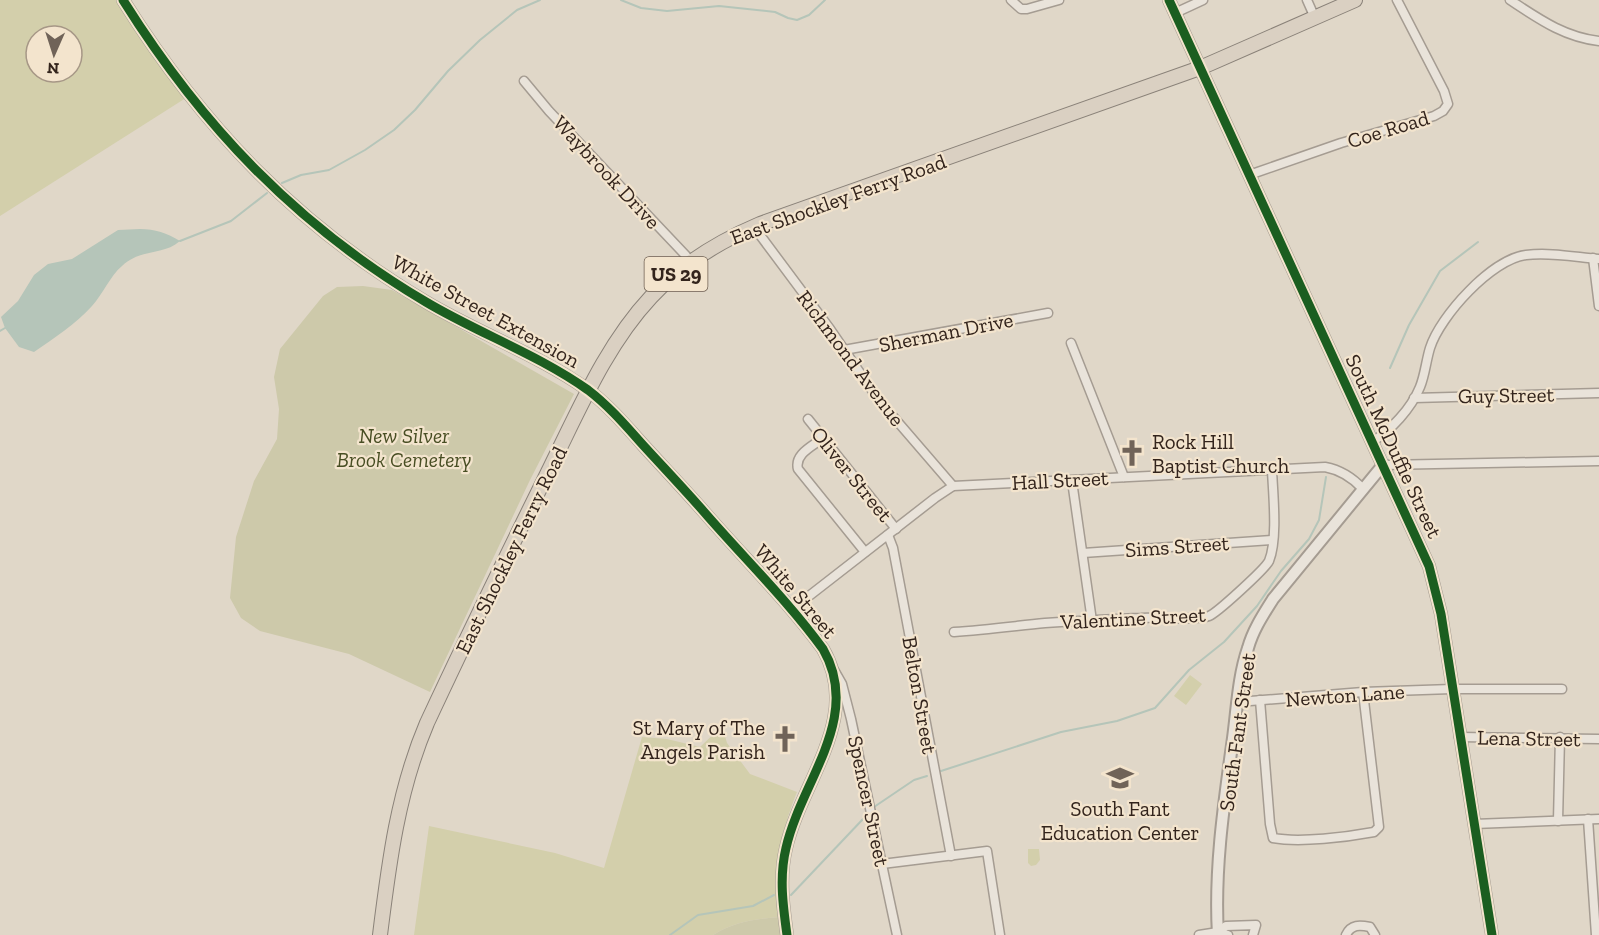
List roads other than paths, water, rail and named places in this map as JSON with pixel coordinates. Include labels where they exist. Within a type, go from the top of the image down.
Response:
[{"type":"highway","name":"East Shockley Ferry Road","points":[[380,935],[396,818],[418,745],[494,583],[589,391],[615,345],[636,314],[658,289],[717,245],[754,227],[1200,68],[1355,0]]},
{"type":"street","name":"White Street Extension","points":[[123,0],[174,76],[203,114],[260,174],[304,215],[370,266],[407,290],[564,375],[589,391]]},
{"type":"street","points":[[1013,2],[1021,9],[1027,9],[1059,0]]},
{"type":"street","name":"South McDuffie Street","points":[[1169,0],[1420,543],[1441,614],[1492,935]]},
{"type":"street","points":[[1175,13],[1203,0]]},
{"type":"street","points":[[1307,0],[1315,18]]},
{"type":"street","name":"Coe Road","points":[[1249,175],[1341,143],[1434,116],[1443,111],[1448,104],[1444,91],[1397,0]]},
{"type":"street","points":[[1510,0],[1559,31],[1599,41]]},
{"type":"street","name":"Waybrook Drive","points":[[524,81],[549,111],[692,262]]},
{"type":"street","name":"Richmond Avenue","points":[[754,227],[830,329],[878,399],[953,486]]},
{"type":"street","points":[[1372,442],[1397,421],[1414,398],[1420,386],[1435,335],[1445,318],[1473,288],[1502,263],[1526,255],[1596,259],[1599,306]]},
{"type":"street","name":"Sherman Drive","points":[[844,350],[1048,313]]},
{"type":"street","points":[[1071,344],[1124,477]]},
{"type":"street","name":"White Street","points":[[589,391],[621,420],[791,610],[823,649],[834,670],[837,698],[830,736],[795,818],[784,858],[782,893],[787,935]]},
{"type":"street","name":"Guy Street","points":[[1414,398],[1599,393]]},
{"type":"street","name":"Oliver Street","points":[[808,419],[896,528]]},
{"type":"street","points":[[823,438],[800,456],[796,463],[798,469],[865,552]]},
{"type":"street","points":[[1383,465],[1599,461]]},
{"type":"street","name":"South Fant Street","points":[[1221,934],[1216,886],[1238,702],[1246,655],[1263,614],[1383,465]]},
{"type":"street","name":"Hall Street","points":[[953,486],[1325,467],[1355,480],[1363,489]]},
{"type":"street","name":"Valentine Street","points":[[954,632],[1157,617],[1202,618],[1212,615],[1265,567],[1272,552],[1272,470]]},
{"type":"street","points":[[1072,481],[1092,621]]},
{"type":"street","points":[[791,610],[934,498],[953,486]]},
{"type":"street","name":"Belton Street","points":[[888,535],[893,548],[951,856]]},
{"type":"street","name":"Sims Street","points":[[1083,553],[1272,540]]},
{"type":"street","name":"Spencer Street","points":[[834,670],[842,684],[851,719],[897,935]]},
{"type":"street","name":"Newton Lane","points":[[1238,702],[1363,692],[1452,688],[1562,689]]},
{"type":"street","points":[[1260,700],[1270,824],[1274,838],[1283,840],[1327,838],[1374,832],[1379,827],[1363,692]]},
{"type":"street","name":"Lena Street","points":[[1459,737],[1599,739]]},
{"type":"street","points":[[1558,821],[1560,737]]},
{"type":"street","points":[[1588,819],[1596,935]]},
{"type":"street","points":[[1474,824],[1599,819]]},
{"type":"street","points":[[882,864],[987,851],[1000,935]]},
{"type":"street","points":[[1346,935],[1352,927],[1358,924],[1370,927],[1376,935]]},
{"type":"street","points":[[1199,935],[1221,934],[1226,926],[1256,925],[1253,935]]},
{"type":"waterway","points":[[282,183],[301,175],[329,170],[365,150],[394,130],[480,40],[517,10],[540,0]]},
{"type":"waterway","points":[[621,0],[641,8],[667,11],[719,6],[775,12],[797,20],[809,15],[825,0]]},
{"type":"waterway","points":[[180,241],[231,221],[267,193]]},
{"type":"waterway","points":[[1390,368],[1409,325],[1440,271],[1478,242]]},
{"type":"waterway","points":[[0,331],[5,328]]},
{"type":"waterway","points":[[941,771],[1061,732],[1117,721],[1155,708],[1189,670],[1224,642],[1257,606],[1281,571],[1309,539],[1319,520],[1326,477]]},
{"type":"waterway","points":[[874,807],[914,780],[927,776]]},
{"type":"waterway","points":[[791,895],[863,819]]},
{"type":"waterway","points":[[670,935],[698,915],[753,906],[774,895]]},
{"type":"place","name":"Rock Hill Baptist Church","points":[[1132,453]]},
{"type":"place","name":"St Mary of The Angels Parish","points":[[785,739]]},
{"type":"place","name":"South Fant Education Center","points":[[1120,778]]},
{"type":"park label","name":"New Silver Brook Cemetery","points":[[404,447]]}]
